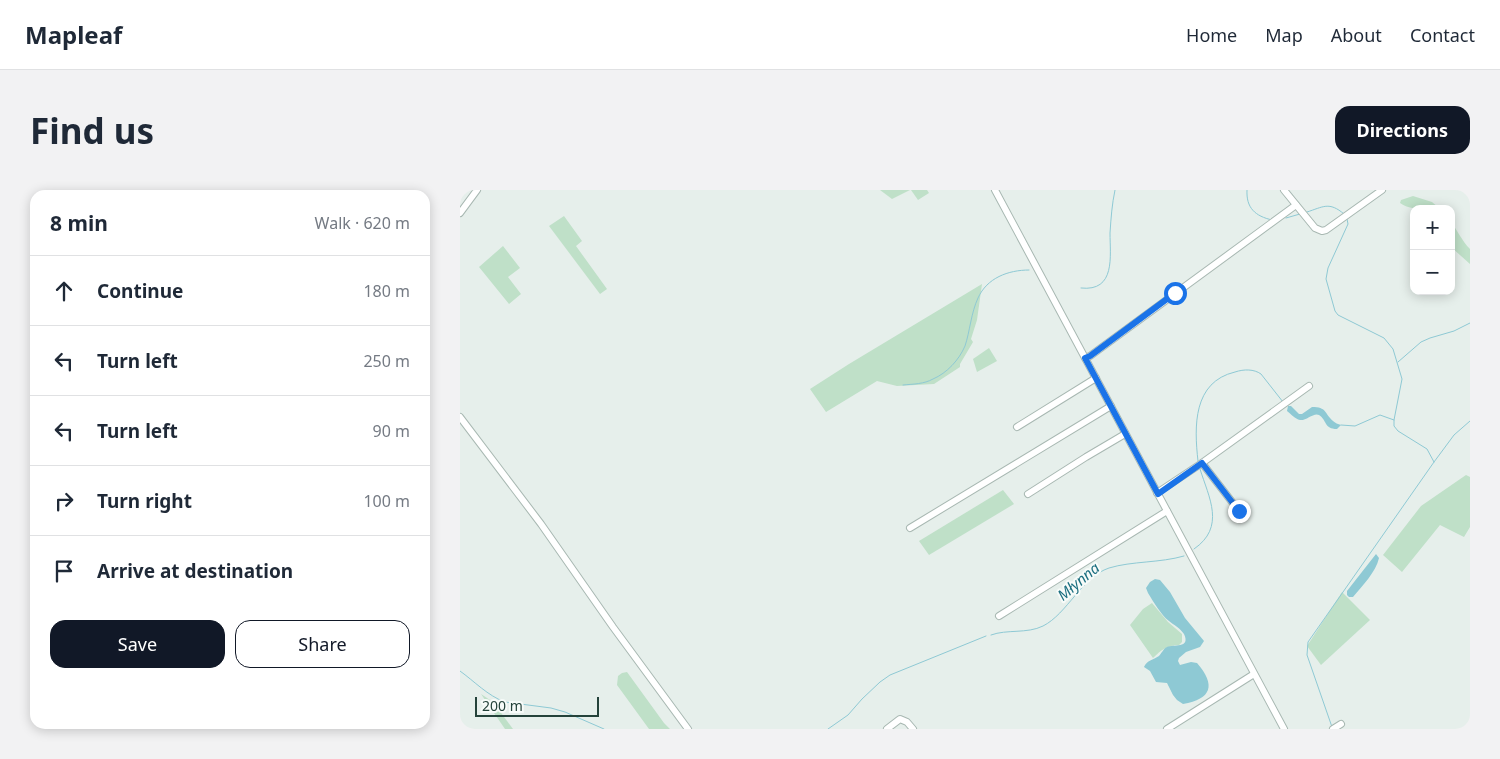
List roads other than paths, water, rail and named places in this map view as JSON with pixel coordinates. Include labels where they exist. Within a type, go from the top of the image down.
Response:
[{"type":"street","points":[[460,213],[477,190]]},
{"type":"street","points":[[995,190],[1284,729]]},
{"type":"street","points":[[1284,190],[1315,228],[1322,231],[1382,190]]},
{"type":"street","points":[[1085,358],[1296,205]]},
{"type":"street","points":[[1017,426],[1096,378]]},
{"type":"street","points":[[1158,494],[1309,386]]},
{"type":"street","points":[[910,528],[1110,406]]},
{"type":"street","points":[[460,417],[546,531],[688,729]]},
{"type":"street","points":[[1028,494],[1125,434]]},
{"type":"street","points":[[1202,463],[1239,511]]},
{"type":"street","points":[[999,616],[1167,511]]},
{"type":"street","points":[[1167,729],[1254,674]]},
{"type":"street","points":[[887,729],[900,719],[907,722],[912,729]]},
{"type":"street","points":[[1333,729],[1341,724]]},
{"type":"water","points":[[1288,406],[1291,406],[1299,414],[1312,407],[1320,408],[1334,422],[1341,425],[1337,429],[1330,428],[1322,417],[1317,414],[1302,420],[1295,418],[1287,411]]},
{"type":"water","points":[[1376,554],[1379,558],[1372,574],[1353,597],[1349,597],[1347,591]]},
{"type":"water","points":[[1155,579],[1160,580],[1170,592],[1185,618],[1204,641],[1200,647],[1186,652],[1178,661],[1180,665],[1191,662],[1197,663],[1207,678],[1208,690],[1200,699],[1193,702],[1183,704],[1177,700],[1167,683],[1156,682],[1150,671],[1144,667],[1148,661],[1159,656],[1167,647],[1183,644],[1186,639],[1179,628],[1169,621],[1157,608],[1148,593],[1146,588]]},
{"type":"waterway","points":[[1081,288],[1092,288],[1100,284],[1106,278],[1109,271],[1110,233],[1115,190]]},
{"type":"waterway","points":[[1247,190],[1248,202],[1253,210],[1261,216],[1272,220]]},
{"type":"waterway","points":[[1307,212],[1330,206],[1344,214]]},
{"type":"waterway","points":[[1286,218],[1300,214]]},
{"type":"waterway","points":[[1347,219],[1348,224],[1328,268],[1326,279],[1335,311],[1338,315],[1384,338],[1393,349],[1402,379],[1394,426],[1398,431],[1427,449],[1434,462]]},
{"type":"waterway","points":[[903,385],[926,382],[948,370],[965,346],[974,310],[982,291],[999,276],[1021,270],[1029,270]]},
{"type":"waterway","points":[[1398,362],[1421,342],[1454,331],[1470,323]]},
{"type":"waterway","name":"Młynna","points":[[1198,461],[1196,434],[1199,407],[1211,385],[1221,377],[1242,370],[1255,371],[1261,374],[1283,402]]},
{"type":"waterway","name":"Młynna","points":[[1341,425],[1355,426],[1380,415],[1394,420]]},
{"type":"waterway","points":[[1332,727],[1307,655],[1308,642],[1434,462],[1454,435],[1470,421]]},
{"type":"waterway","name":"Młynna","points":[[1194,549],[1204,540],[1210,531],[1212,522],[1210,501],[1200,469]]},
{"type":"waterway","name":"Młynna","points":[[991,635],[1030,630],[1043,626],[1060,613],[1091,579],[1109,568],[1184,556]]},
{"type":"waterway","name":"Młynna","points":[[828,729],[848,715],[862,699],[890,675],[986,636]]},
{"type":"waterway","name":"Młynna","points":[[460,671],[487,692],[505,702],[551,708],[604,729]]}]
